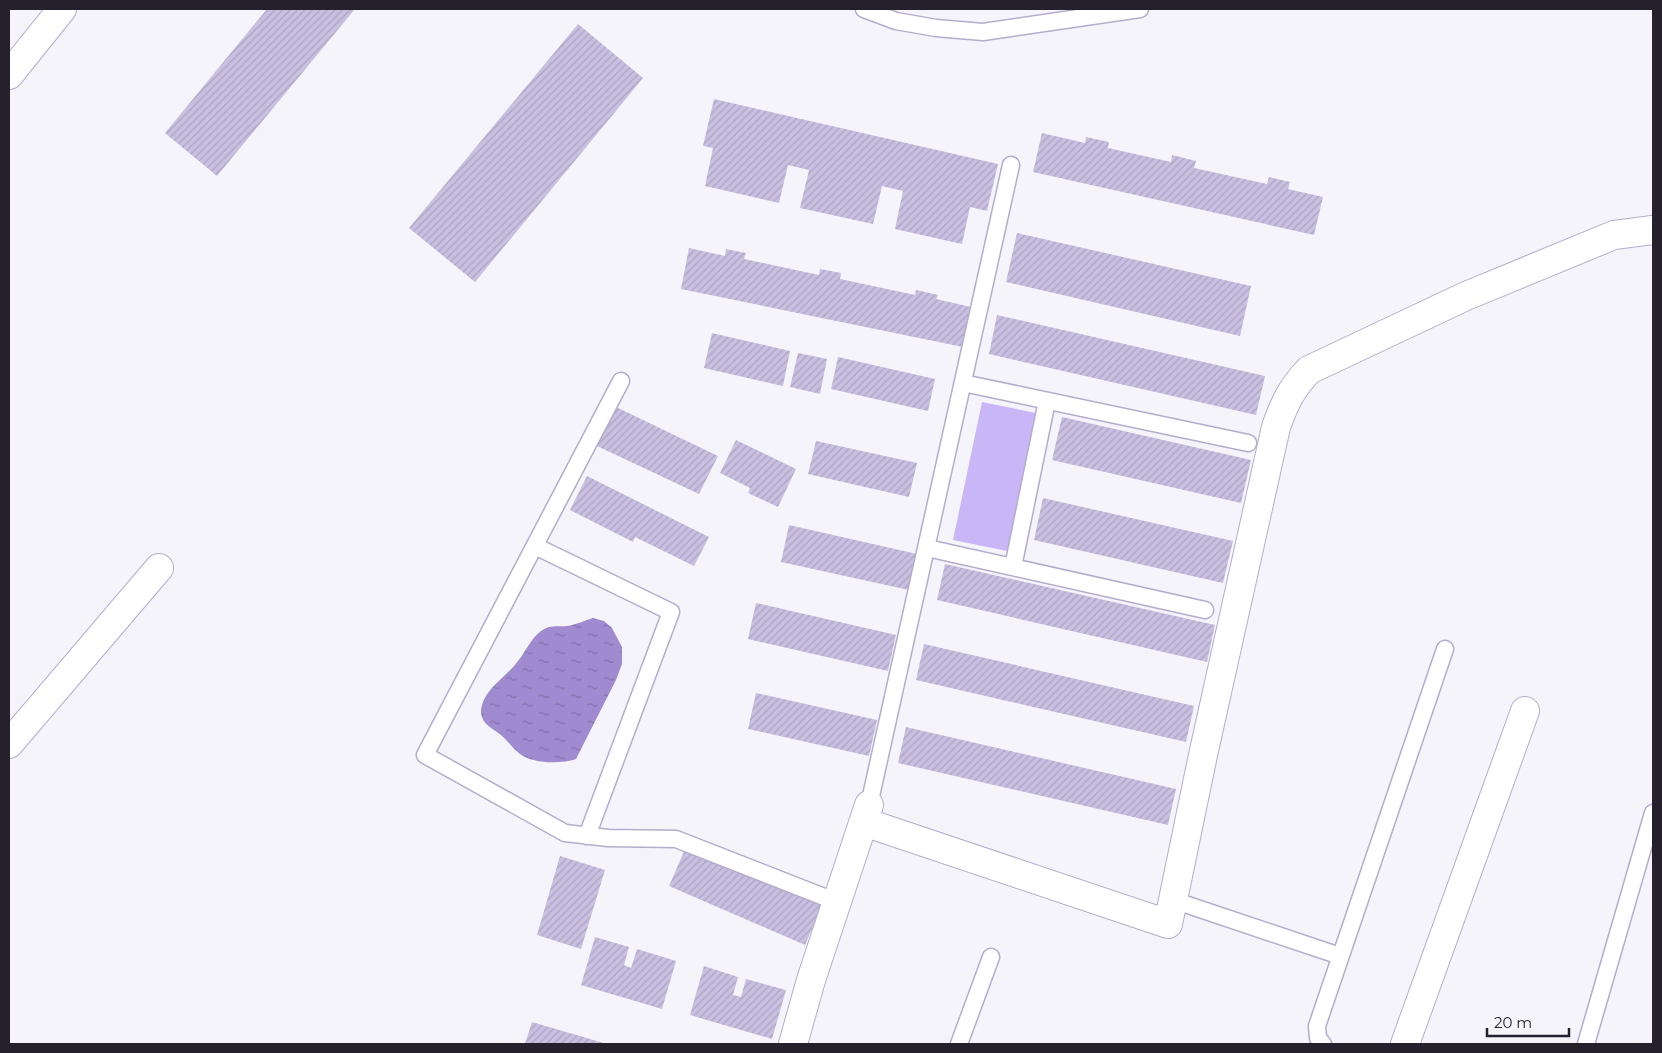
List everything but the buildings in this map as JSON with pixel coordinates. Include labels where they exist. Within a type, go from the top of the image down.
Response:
[{"type":"street","points":[[9,75],[62,9]]},
{"type":"street","points":[[793,1044],[811,980],[867,814],[1168,924],[1203,755],[1276,427],[1286,400],[1296,384],[1309,370],[1466,296],[1614,235],[1653,230]]},
{"type":"street","points":[[9,744],[159,568]]},
{"type":"street","points":[[1405,1044],[1526,711]]},
{"type":"lane","points":[[864,9],[896,21],[917,16],[983,32],[1140,9]]},
{"type":"lane","points":[[867,814],[1011,165]]},
{"type":"lane","points":[[621,381],[425,755],[565,833],[608,838],[676,839],[837,902]]},
{"type":"lane","points":[[963,383],[1248,443]]},
{"type":"lane","points":[[1013,567],[1047,401]]},
{"type":"lane","points":[[535,546],[671,612],[587,836]]},
{"type":"lane","points":[[926,548],[1205,610]]},
{"type":"lane","points":[[1323,1044],[1318,1038],[1317,1026],[1445,649]]},
{"type":"lane","points":[[1586,1044],[1653,813]]},
{"type":"lane","points":[[1173,900],[1340,956]]},
{"type":"lane","points":[[959,1044],[991,957]]},
{"type":"shaded area","points":[[982,402],[1036,413],[1007,551],[953,540]]},
{"type":"water","points":[[593,618],[604,621],[612,628],[622,647],[622,664],[616,680],[576,759],[563,762],[532,760],[517,752],[504,737],[488,726],[483,720],[481,713],[485,697],[495,684],[513,667],[531,641],[541,631],[548,627],[570,625]]}]
